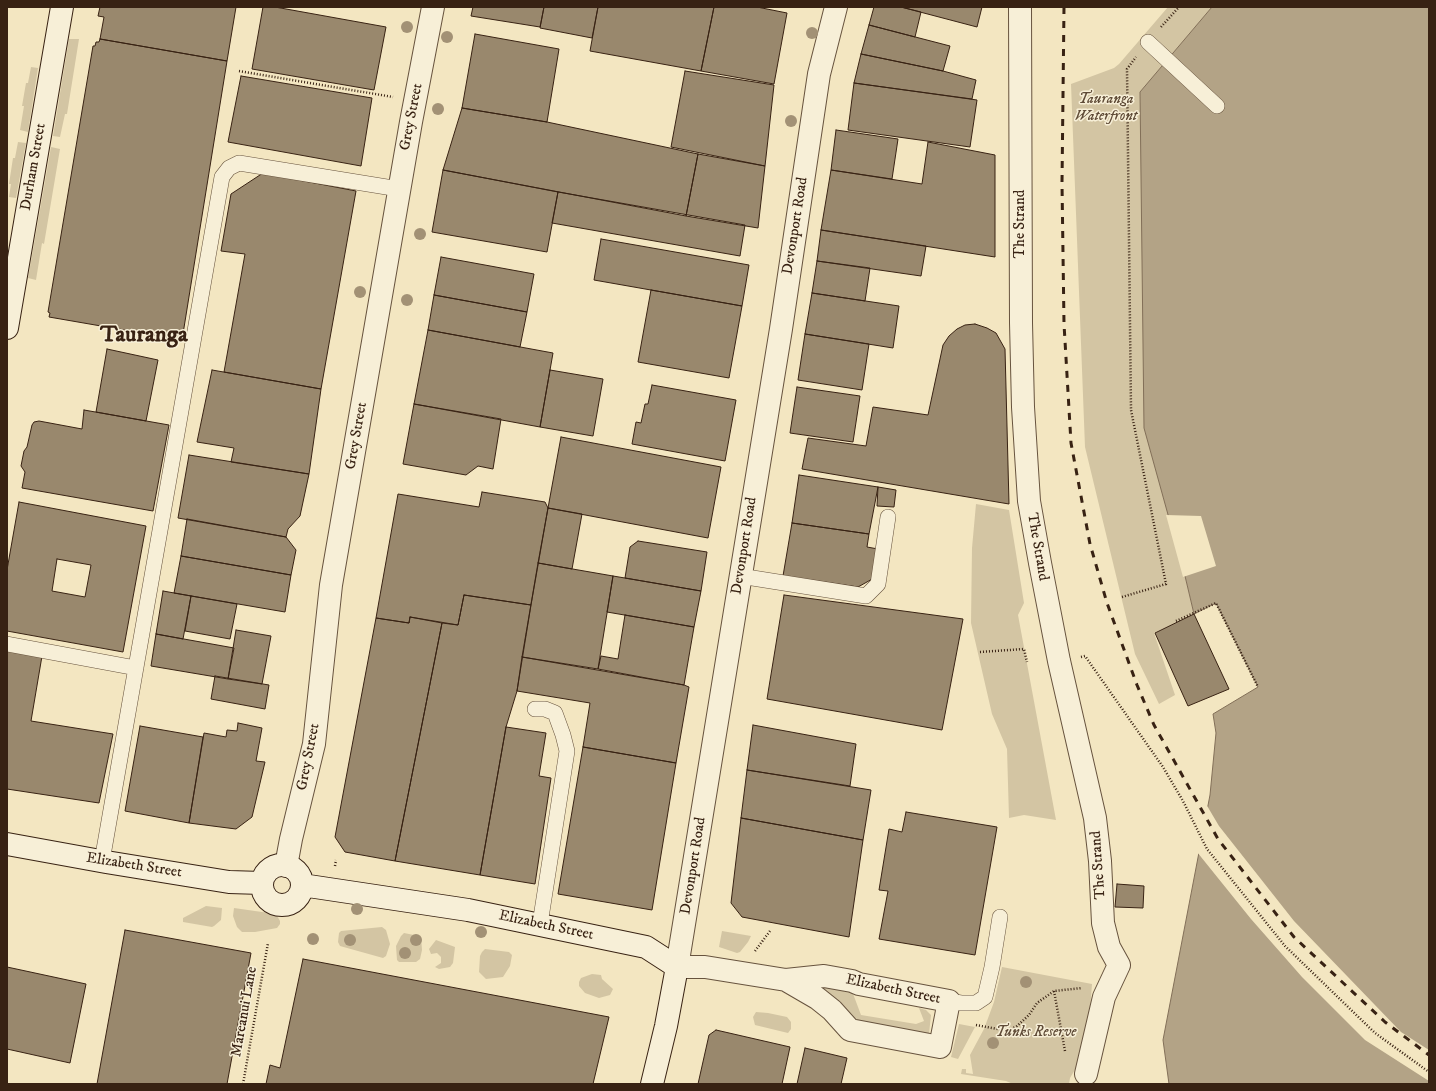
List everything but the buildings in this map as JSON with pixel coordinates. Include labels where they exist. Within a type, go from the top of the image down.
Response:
[{"type":"street","name":"Durham Street","points":[[7,328],[62,7]]},
{"type":"street","name":"Grey Street","points":[[286,866],[314,744],[331,586],[399,189],[433,7]]},
{"type":"street","name":"Devonport Road","points":[[652,1084],[666,1026],[677,967],[781,329],[819,74],[836,7]]},
{"type":"street","name":"The Strand","points":[[1020,7],[1021,323],[1023,407],[1029,501],[1059,661],[1095,818],[1100,861],[1103,923],[1109,947],[1119,964],[1104,997],[1086,1074]]},
{"type":"street","name":"Elizabeth Street","points":[[7,844],[229,882],[262,883]]},
{"type":"street","points":[[279,865],[292,868],[300,878],[302,885],[301,891],[293,902],[281,905],[274,904],[264,896],[262,883],[268,871],[279,865]]},
{"type":"street","name":"Elizabeth Street","points":[[302,885],[468,910],[646,947],[677,967],[705,967],[786,980],[824,976],[852,981],[947,1010],[940,1047],[850,1030],[832,1010],[822,1002],[786,980]]},
{"type":"lane","points":[[1148,42],[1217,106]]},
{"type":"lane","points":[[102,861],[222,177],[229,168],[239,163],[399,189]]},
{"type":"lane","points":[[740,576],[866,596],[878,584],[888,517]]},
{"type":"lane","points":[[7,644],[136,668]]},
{"type":"lane","points":[[535,708],[545,709],[555,714],[564,734],[567,751],[540,924]]},
{"type":"lane","points":[[947,1010],[960,1003],[976,1002],[985,997],[992,967],[1000,917]]},
{"type":"path","points":[[239,71],[415,101]]},
{"type":"path","points":[[1122,597],[1166,584],[1131,410],[1127,87]]},
{"type":"path","points":[[1176,621],[1216,603],[1258,687]]},
{"type":"path","points":[[980,652],[1024,649],[1027,662]]},
{"type":"path","points":[[1090,664],[1163,767],[1183,801],[1207,849],[1285,946],[1375,1034],[1429,1072]]},
{"type":"path","points":[[751,956],[770,931]]},
{"type":"path","name":"Mareanui Lane","points":[[243,1084],[268,944]]},
{"type":"path","points":[[947,1010],[1008,1031],[1017,1026],[1029,1015],[1037,1003],[1054,991],[1090,987],[1104,997]]},
{"type":"path","points":[[1054,991],[1065,1048]]},
{"type":"green space","name":"Tauranga Waterfront","points":[[1168,7],[1212,7],[1140,93],[1185,576],[1194,614],[1154,633],[1175,695],[1159,704],[1135,654],[1085,447],[1071,84],[1114,68]]},
{"type":"green space","points":[[69,39],[79,39],[67,114],[65,114],[60,137],[53,136]]},
{"type":"green space","points":[[31,67],[38,68],[28,132],[20,130],[26,83],[28,83]]},
{"type":"green space","points":[[18,142],[26,143],[16,198],[9,197],[11,184],[9,184],[13,158],[15,158]]},
{"type":"green space","points":[[51,147],[60,149],[44,244],[42,243],[36,280],[28,278]]},
{"type":"green space","points":[[976,504],[1009,510],[1024,603],[1018,615],[1056,820],[1024,815],[1009,818],[1007,749],[992,714],[971,623],[972,548]]},
{"type":"green space","points":[[206,906],[222,908],[221,920],[214,926],[212,927],[183,922],[183,918]]},
{"type":"green space","points":[[234,908],[276,914],[280,924],[277,928],[255,932],[242,932],[237,927],[233,916]]},
{"type":"green space","points":[[382,927],[386,930],[390,944],[386,956],[383,958],[340,946],[338,942],[339,933],[341,931]]},
{"type":"green space","points":[[722,931],[751,936],[740,952],[737,953],[719,947]]},
{"type":"green space","points":[[404,933],[421,937],[422,950],[420,959],[416,962],[399,962],[397,960],[396,946]]},
{"type":"green space","points":[[436,940],[455,947],[453,963],[450,967],[439,969],[435,967],[441,963],[441,957],[437,953],[431,954],[429,949]]},
{"type":"green space","points":[[485,949],[509,952],[512,955],[510,966],[503,977],[486,979],[479,972],[480,956]]},
{"type":"green space","name":"Tunks Reserve","points":[[1002,967],[1092,984],[1089,1024],[1080,1061],[1070,1078],[1069,1084],[1013,1084],[1006,1081],[961,1074],[962,1069],[966,1069],[966,1073],[973,1074],[970,1055],[984,1029],[994,1002]]},
{"type":"green space","points":[[592,974],[601,975],[602,979],[613,989],[610,995],[599,998],[585,993],[579,986],[581,978]]},
{"type":"green space","points":[[824,984],[852,991],[861,1015],[916,1024],[924,1021],[919,1008],[926,1010],[931,1015],[929,1034],[854,1020],[822,988]]},
{"type":"green space","points":[[756,1012],[787,1017],[791,1022],[791,1029],[788,1033],[755,1025],[753,1017]]},
{"type":"green space","points":[[959,1024],[975,1027],[958,1059],[951,1057]]},
{"type":"shaded area","points":[[1212,7],[1429,7],[1429,1084],[1169,1084],[1163,1040],[1210,795],[1216,733],[1213,714],[1258,687],[1216,603],[1194,614],[1144,428],[1140,92]]},
{"type":"pier","points":[[1166,515],[1201,516],[1216,566],[1183,577]]},
{"type":"pier","points":[[1206,804],[1219,826],[1294,921],[1401,1032],[1429,1050],[1429,1081],[1365,1040],[1302,977],[1251,919],[1197,852]]},
{"type":"railway","points":[[1064,7],[1062,183],[1064,324],[1071,443],[1090,544],[1107,603],[1137,685],[1154,725],[1218,839],[1294,937],[1385,1022],[1429,1055]]},
{"type":"district","name":"Tauranga","points":[[144,336]]}]
